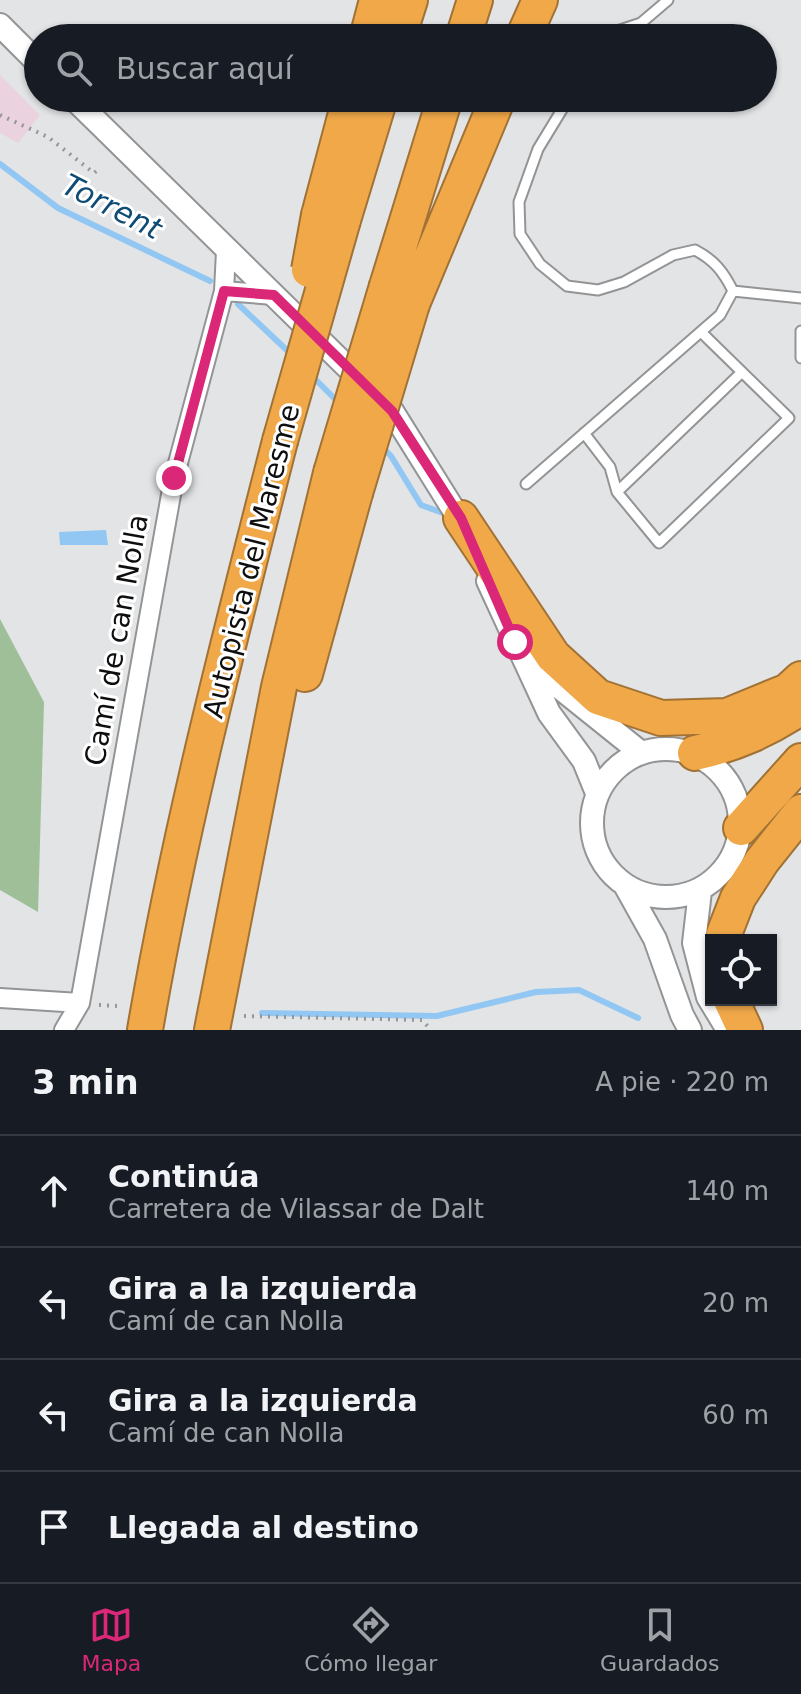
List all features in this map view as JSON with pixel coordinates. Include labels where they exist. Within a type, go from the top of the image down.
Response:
[{"type":"highway","points":[[371,24],[377,0]]},
{"type":"highway","points":[[402,24],[410,0]]},
{"type":"highway","points":[[467,24],[475,0]]},
{"type":"highway","points":[[529,24],[540,0]]},
{"type":"highway","points":[[331,218],[348,112]]},
{"type":"highway","points":[[331,218],[374,112]]},
{"type":"highway","points":[[212,1030],[223,968],[343,483],[399,295],[442,112]]},
{"type":"highway","points":[[399,295],[491,112]]},
{"type":"highway","name":"Autopista del Maresme","points":[[145,1030],[213,704],[280,441],[331,218]]},
{"type":"highway","points":[[461,518],[553,656],[598,697],[661,718],[727,716],[788,691],[801,679]]},
{"type":"highway","points":[[695,753],[729,745],[773,726],[801,707]]},
{"type":"highway","points":[[741,828],[801,761]]},
{"type":"highway","points":[[724,934],[738,898],[762,861],[801,812]]},
{"type":"highway","points":[[734,1006],[745,1030]]},
{"type":"street","points":[[0,25],[24,49]]},
{"type":"street","points":[[87,112],[392,411],[461,518],[549,713],[584,761],[597,793]]},
{"type":"street","name":"Camí de can Nolla","points":[[80,1003],[174,478],[224,291],[226,251]]},
{"type":"street","points":[[224,291],[274,295]]},
{"type":"street","points":[[515,642],[554,683],[640,752]]},
{"type":"street","points":[[667,747],[695,753],[723,774],[736,795],[741,828],[731,860],[700,891],[657,897],[626,887],[614,878],[598,856],[591,830],[597,793],[612,770],[640,752],[667,747]]},
{"type":"street","points":[[626,887],[655,939],[690,1030]]},
{"type":"street","points":[[700,891],[694,943],[708,997],[728,1030]]},
{"type":"street","points":[[0,998],[80,1003],[64,1030]]},
{"type":"lane","points":[[638,24],[668,0]]},
{"type":"lane","points":[[560,112],[538,149],[519,202],[520,234],[540,264],[567,286],[598,290],[624,282],[673,255],[695,250],[712,259],[725,274],[733,291]]},
{"type":"lane","points":[[733,291],[801,298]]},
{"type":"lane","points":[[526,484],[720,315],[733,291]]},
{"type":"lane","points":[[801,331],[801,358]]},
{"type":"lane","points":[[584,433],[610,467],[617,492],[659,543],[789,418],[701,332]]},
{"type":"lane","points":[[617,492],[742,372]]},
{"type":"path","points":[[0,115],[48,137],[94,173],[99,169]]},
{"type":"path","points":[[244,1016],[422,1020],[431,1030]]},
{"type":"shaded area","points":[[0,75],[24,99],[24,112],[40,115],[18,143],[0,133]]},
{"type":"green space","points":[[0,619],[44,702],[38,912],[0,890]]},
{"type":"water","points":[[106,530],[108,545],[60,545],[59,532]]},
{"type":"waterway","name":"Torrent","points":[[0,164],[58,208],[210,281]]},
{"type":"waterway","name":"Torrent","points":[[238,304],[293,356]]},
{"type":"waterway","name":"Torrent","points":[[312,376],[341,405]]},
{"type":"waterway","name":"Torrent","points":[[382,447],[391,456],[421,505],[443,513]]},
{"type":"waterway","points":[[262,1013],[437,1016],[536,992],[579,990],[638,1018]]},
{"type":"route","points":[[174,478],[224,291],[274,295],[392,411],[461,518],[515,642]]}]
